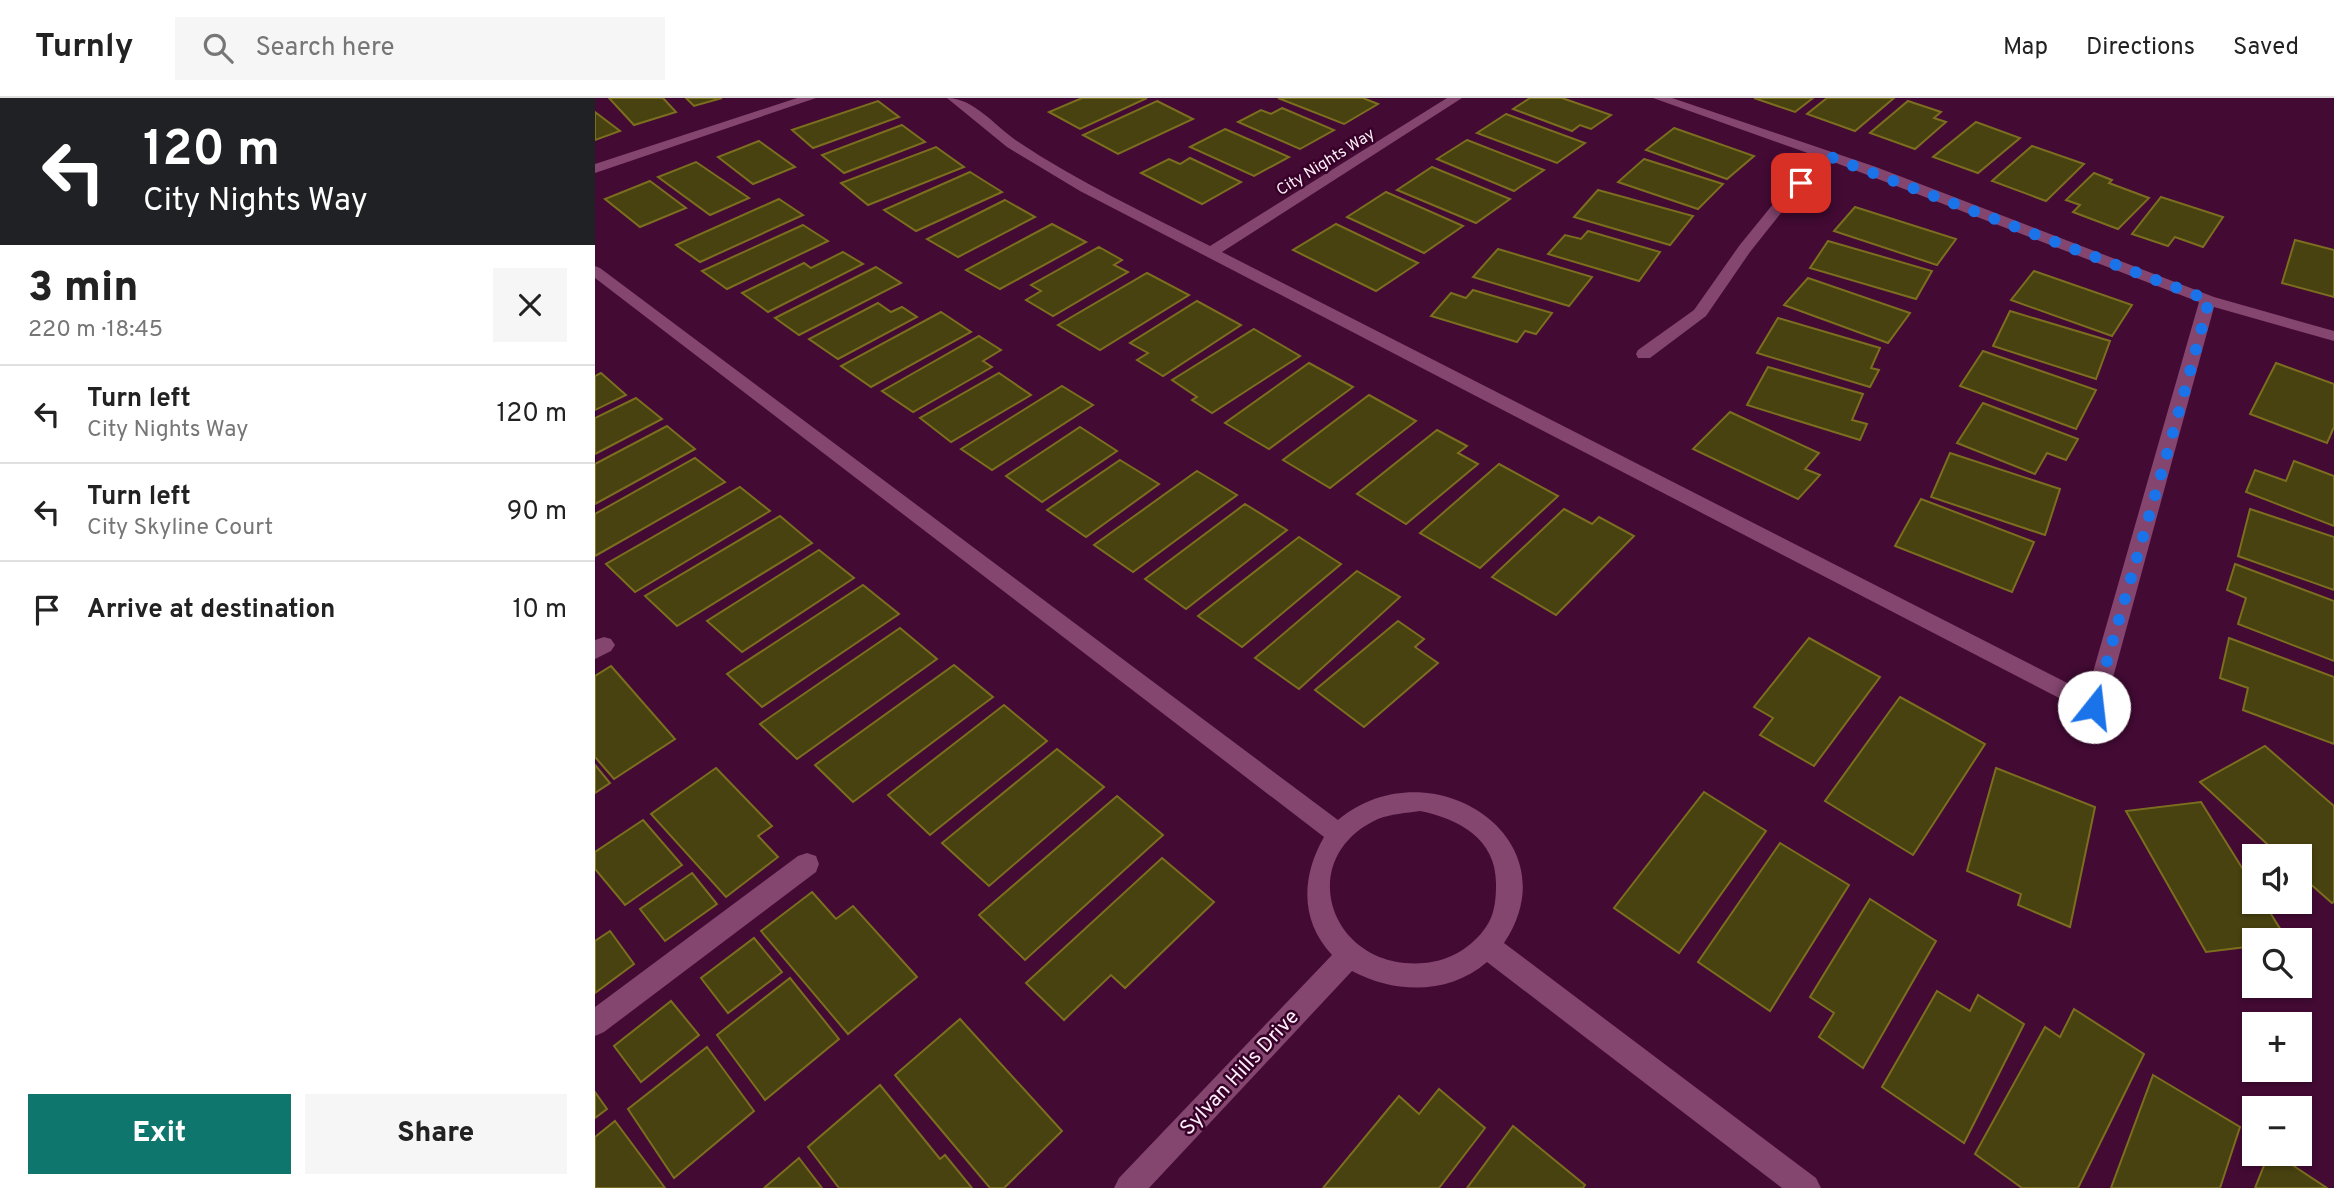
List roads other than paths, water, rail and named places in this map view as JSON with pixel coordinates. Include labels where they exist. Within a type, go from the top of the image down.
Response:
[{"type":"street","points":[[595,169],[810,98]]},
{"type":"street","points":[[953,98],[1022,151],[1085,188],[2094,707],[2209,300]]},
{"type":"street","name":"City Nights Way","points":[[1211,253],[1456,98]]},
{"type":"street","points":[[1659,98],[1828,156],[2209,300],[2334,336]]},
{"type":"street","points":[[1644,354],[1700,313],[1744,249],[1787,196],[1828,156]]},
{"type":"street","points":[[595,271],[1339,835]]},
{"type":"street","points":[[1420,801],[1450,807],[1476,820],[1496,841],[1508,866],[1510,894],[1503,921],[1487,946],[1463,964],[1434,975],[1403,977],[1375,970],[1349,956],[1329,935],[1319,909],[1317,882],[1324,857],[1339,835],[1363,816],[1390,804],[1420,801]]},
{"type":"street","points":[[595,1023],[807,864]]},
{"type":"street","points":[[1487,946],[1806,1188]]},
{"type":"street","name":"Sylvan Hills Drive","points":[[1129,1188],[1349,956]]}]
